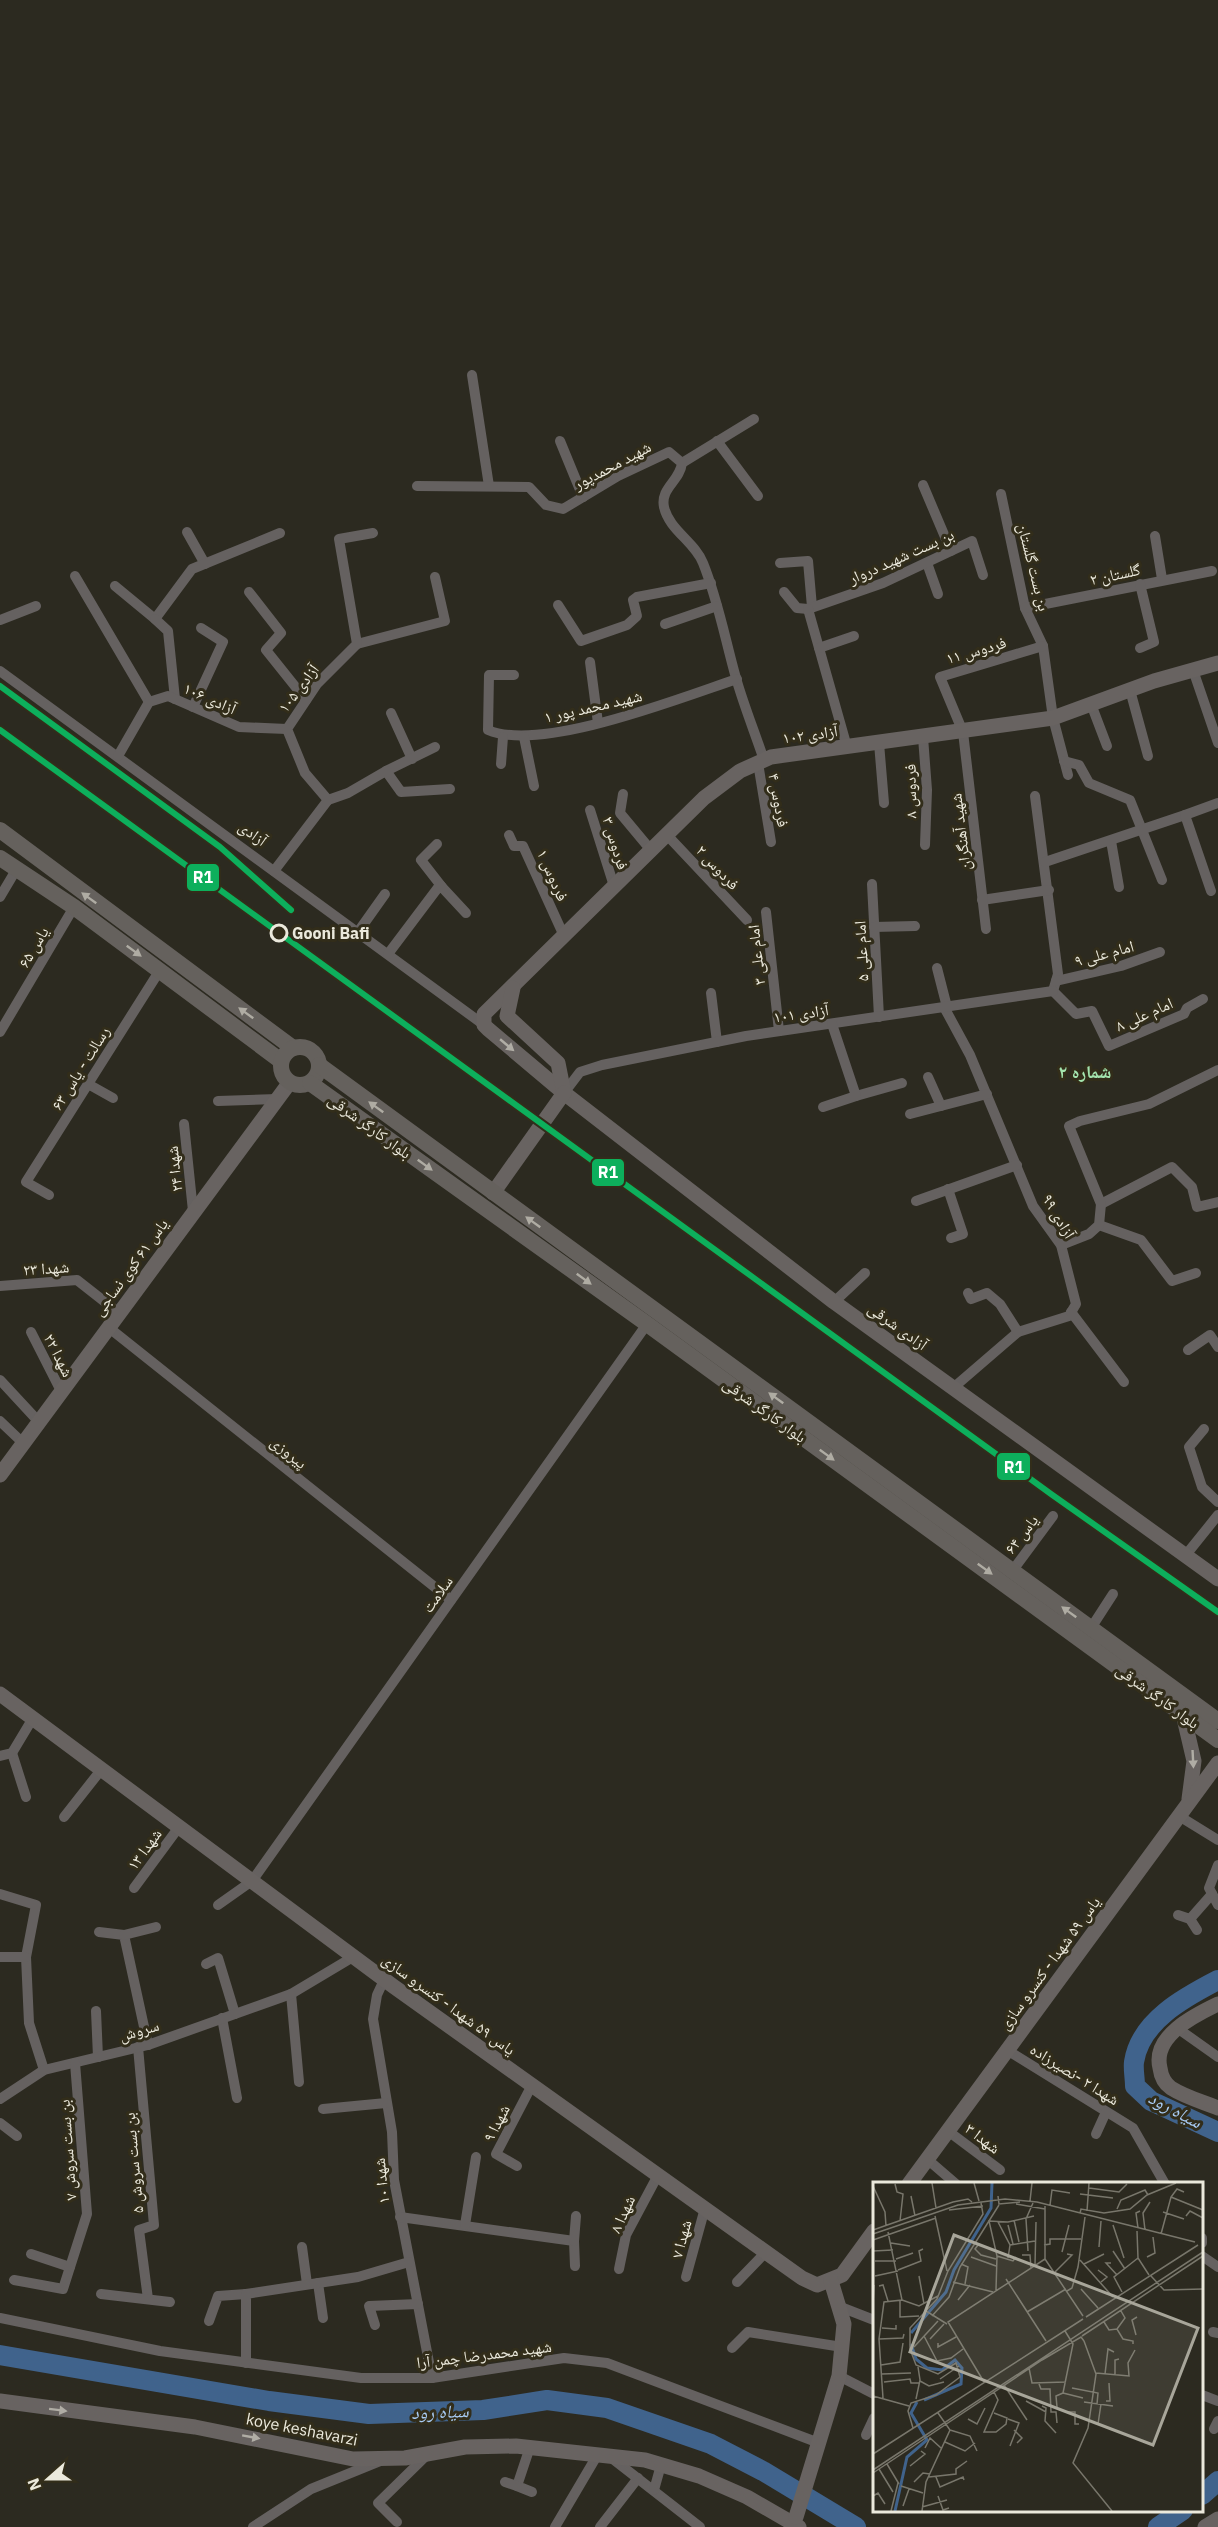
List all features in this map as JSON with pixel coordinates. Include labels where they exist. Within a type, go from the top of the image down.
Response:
[{"type":"main road","points":[[0,830],[293,1048],[310,1050],[319,1065],[315,1078],[310,1083],[303,1085],[290,1082],[281,1069],[284,1055],[293,1048]]},
{"type":"main road","points":[[0,858],[74,907],[281,1061]]},
{"type":"main road","name":"بلوار کارگر شرقی","points":[[319,1065],[493,1192],[1218,1740]]},
{"type":"main road","name":"بلوار کارگر شرقی","points":[[310,1083],[647,1324],[908,1504],[1013,1570],[1218,1721]]},
{"type":"street","points":[[472,375],[489,486]]},
{"type":"street","points":[[754,419],[682,463],[680,475],[667,488],[664,507],[673,525],[698,551],[711,583],[761,762]]},
{"type":"street","points":[[560,441],[583,497]]},
{"type":"street","points":[[717,441],[758,496]]},
{"type":"street","name":"شهید محمدپور","points":[[417,486],[529,487],[546,505],[563,508],[618,476],[669,452],[682,463]]},
{"type":"street","points":[[923,485],[951,551]]},
{"type":"street","name":"بن بست گلستان","points":[[1001,494],[1025,608],[1043,646],[1053,718],[1068,775]]},
{"type":"street","points":[[187,532],[205,564]]},
{"type":"street","points":[[155,619],[192,569],[280,533]]},
{"type":"street","points":[[373,533],[339,539],[357,644],[445,621],[435,577]]},
{"type":"street","points":[[1155,536],[1162,579]]},
{"type":"street","name":"بن بست شهید دروار","points":[[810,608],[883,584],[972,541],[983,575]]},
{"type":"street","points":[[780,563],[808,561],[810,608],[847,747]]},
{"type":"street","points":[[927,562],[938,594]]},
{"type":"street","name":"گلستان ۲","points":[[1025,608],[1162,579],[1212,571]]},
{"type":"street","points":[[75,576],[149,702],[118,756]]},
{"type":"street","points":[[558,605],[581,641],[627,625],[637,616],[633,600],[637,597],[711,583]]},
{"type":"street","points":[[1140,584],[1154,642],[1140,648]]},
{"type":"street","points":[[115,586],[168,631],[175,699]]},
{"type":"street","points":[[249,592],[281,633],[266,650],[306,699]]},
{"type":"street","points":[[784,592],[796,608],[810,608]]},
{"type":"street","points":[[0,620],[36,606]]},
{"type":"street","points":[[665,624],[717,606]]},
{"type":"street","points":[[193,708],[223,642],[201,628]]},
{"type":"street","points":[[819,648],[854,636]]},
{"type":"street","name":"آزادی ۱۰۵","points":[[328,800],[305,773],[287,729],[317,684],[357,644]]},
{"type":"street","name":"فردوس ۱۱","points":[[963,732],[940,677],[1043,646]]},
{"type":"street","points":[[590,662],[598,723]]},
{"type":"street","name":"آزادی ۱۰۲","points":[[513,988],[650,849],[704,798],[740,771],[761,762],[847,747],[1053,718],[1130,690],[1218,663]]},
{"type":"street","points":[[1193,670],[1218,743]]},
{"type":"street","name":"آزادی","points":[[0,671],[484,1025],[564,1093]]},
{"type":"street","name":"شهید محمد پور ۱","points":[[513,675],[489,675],[488,730],[503,736],[524,737],[618,719],[737,679]]},
{"type":"street","points":[[1130,690],[1148,756]]},
{"type":"street","name":"آزادی ۱۰۶","points":[[149,702],[168,696],[239,727],[287,729]]},
{"type":"street","points":[[1091,704],[1107,746]]},
{"type":"street","points":[[391,713],[412,759]]},
{"type":"street","name":"شهید آهنگران","points":[[963,732],[986,929]]},
{"type":"street","points":[[501,764],[503,736]]},
{"type":"street","points":[[524,737],[534,786]]},
{"type":"street","name":"فردوس ۸","points":[[923,737],[927,790],[925,845]]},
{"type":"street","points":[[879,743],[884,803]]},
{"type":"street","points":[[274,870],[328,800],[348,793],[435,747]]},
{"type":"street","points":[[1064,761],[1079,765],[1089,783],[1130,800],[1144,830],[1161,880]]},
{"type":"street","name":"فردوس ۴","points":[[761,762],[771,842]]},
{"type":"street","points":[[386,771],[401,792],[450,789]]},
{"type":"street","points":[[623,794],[620,813],[650,849]]},
{"type":"street","points":[[1035,796],[1049,890],[1058,974],[1055,986]]},
{"type":"street","points":[[1045,862],[1218,803]]},
{"type":"street","name":"فردوس ۳","points":[[590,810],[614,886]]},
{"type":"street","points":[[1185,815],[1211,891]]},
{"type":"street","name":"فردوس ۲","points":[[666,834],[747,920]]},
{"type":"street","name":"فردوس ۱","points":[[509,835],[514,846],[523,846],[564,936]]},
{"type":"street","points":[[1111,841],[1119,887]]},
{"type":"street","points":[[437,844],[421,860],[466,913]]},
{"type":"street","points":[[0,897],[16,870]]},
{"type":"street","name":"امام علی ۵","points":[[872,884],[879,1017]]},
{"type":"street","points":[[388,954],[440,885],[442,887]]},
{"type":"street","points":[[982,900],[1049,890]]},
{"type":"street","points":[[358,932],[385,894]]},
{"type":"street","name":"یاس ۶۵","points":[[0,1032],[74,907]]},
{"type":"street","name":"امام علی ۳","points":[[766,912],[779,1031]]},
{"type":"street","points":[[874,927],[915,926]]},
{"type":"street","name":"امام علی ۹","points":[[1055,986],[1160,952]]},
{"type":"street","name":"آزادی ٩٩","points":[[937,968],[946,1007],[987,1094],[1033,1206],[1061,1245],[1076,1304],[1071,1312]]},
{"type":"street","name":"رسالت - یاس ۶۳","points":[[49,1195],[26,1182],[160,970]]},
{"type":"street","name":"امام علی ۸","points":[[1055,986],[1076,1014],[1092,1011],[1109,1046],[1184,1014],[1187,1008],[1203,999]]},
{"type":"street","name":"آزادی ۱۰۱","points":[[564,1093],[580,1072],[602,1065],[779,1031],[946,1007],[1055,986]]},
{"type":"street","points":[[484,1025],[484,1014],[494,1002],[513,988]]},
{"type":"street","points":[[493,1192],[564,1093],[558,1063],[507,1016],[513,988]]},
{"type":"street","points":[[711,993],[717,1042]]},
{"type":"street","points":[[832,1024],[856,1096]]},
{"type":"street","points":[[1061,1245],[1089,1234],[1099,1225],[1101,1204],[1069,1126],[1080,1121],[1149,1104],[1218,1070]]},
{"type":"street","points":[[928,1077],[941,1106]]},
{"type":"street","name":"یاس ۶۱ کوی نساجی","points":[[0,1475],[290,1082]]},
{"type":"street","points":[[823,1107],[902,1083]]},
{"type":"street","points":[[88,1084],[113,1098]]},
{"type":"street","name":"آزادی شرقی","points":[[564,1093],[834,1302],[1218,1579]]},
{"type":"street","points":[[910,1114],[987,1094]]},
{"type":"street","points":[[218,1101],[277,1099]]},
{"type":"street","name":"شهدا ۲۴","points":[[184,1124],[193,1212]]},
{"type":"street","points":[[916,1201],[1017,1165]]},
{"type":"street","points":[[1101,1204],[1172,1167],[1192,1187],[1197,1207],[1218,1202]]},
{"type":"street","points":[[948,1189],[963,1234],[951,1238]]},
{"type":"street","points":[[1099,1225],[1141,1240],[1173,1281],[1196,1273]]},
{"type":"street","points":[[834,1302],[865,1273]]},
{"type":"street","name":"شهدا ۲۳","points":[[0,1286],[77,1280],[119,1313]]},
{"type":"street","points":[[968,1293],[971,1299],[987,1293],[1000,1304],[1018,1332]]},
{"type":"street","points":[[953,1388],[1018,1332],[1069,1316],[1071,1312],[1124,1382]]},
{"type":"street","name":"سلامت","points":[[218,1905],[252,1881],[647,1324]]},
{"type":"street","name":"پیروزی","points":[[108,1327],[451,1600]]},
{"type":"street","name":"شهدا ۲۲","points":[[31,1332],[61,1391]]},
{"type":"street","points":[[1188,1350],[1210,1335],[1218,1347]]},
{"type":"street","points":[[0,1380],[39,1422]]},
{"type":"street","points":[[0,1421],[23,1443]]},
{"type":"street","points":[[1204,1429],[1189,1447],[1202,1487],[1218,1502]]},
{"type":"street","points":[[1185,1556],[1218,1515]]},
{"type":"street","name":"یاس ۶۴","points":[[1013,1570],[1053,1516]]},
{"type":"street","points":[[1091,1628],[1113,1594]]},
{"type":"street","name":"یاس ۵۹ شهدا - کنسرو سازی","points":[[0,1694],[384,1980],[766,2252],[802,2277],[818,2285],[831,2281]]},
{"type":"street","points":[[1183,1714],[1194,1761],[1183,1810],[1218,1840]]},
{"type":"street","points":[[0,1756],[12,1753],[33,1718]]},
{"type":"street","points":[[12,1753],[26,1797]]},
{"type":"street","name":"یاس ۵۹ شهدا - کنسرو سازی","points":[[910,2182],[1218,1763]]},
{"type":"street","points":[[64,1817],[101,1770]]},
{"type":"street","name":"شهدا ۱۳","points":[[134,1888],[179,1827]]},
{"type":"street","points":[[1218,1866],[1209,1888],[1218,1905]]},
{"type":"street","points":[[0,1894],[36,1905],[26,1957],[29,2022],[44,2070]]},
{"type":"street","points":[[1190,1919],[1212,1894]]},
{"type":"street","points":[[1178,1915],[1190,1919],[1197,1930]]},
{"type":"street","points":[[99,1932],[124,1935],[156,1927]]},
{"type":"street","points":[[124,1935],[143,2046]]},
{"type":"street","points":[[0,1957],[26,1957]]},
{"type":"street","name":"سروش","points":[[0,2099],[44,2070],[143,2046],[291,1994],[353,1957]]},
{"type":"street","points":[[206,1964],[218,1958],[235,2014]]},
{"type":"street","name":"شهدا ۱۰","points":[[384,1980],[377,1995],[373,2019],[392,2132],[393,2180],[432,2378]]},
{"type":"street","points":[[291,1994],[299,2082]]},
{"type":"street","points":[[1218,2004],[1177,2028],[1167,2040],[1160,2055],[1159,2064],[1162,2078],[1170,2087],[1218,2109]]},
{"type":"street","points":[[96,2011],[98,2057]]},
{"type":"street","points":[[222,2018],[237,2098]]},
{"type":"street","points":[[1177,2028],[1218,2057]]},
{"type":"street","name":"بن بست سروش ۵","points":[[143,2046],[154,2225],[138,2230],[148,2299]]},
{"type":"street","name":"شهدا ۲ -نصیرزاده","points":[[1008,2050],[1133,2128],[1164,2182]]},
{"type":"street","name":"بن بست سروش ۷","points":[[14,2280],[63,2289],[87,2214],[75,2063]]},
{"type":"street","name":"شهدا ۹","points":[[517,2166],[496,2154],[532,2085]]},
{"type":"street","points":[[323,2109],[386,2103]]},
{"type":"street","points":[[1096,2134],[1107,2112]]},
{"type":"street","points":[[0,2123],[17,2136]]},
{"type":"street","name":"شهدا ۳","points":[[948,2131],[1000,2170]]},
{"type":"street","points":[[465,2225],[476,2157]]},
{"type":"street","points":[[927,2159],[954,2182]]},
{"type":"street","name":"شهدا ۸","points":[[620,2269],[626,2235],[658,2175]]},
{"type":"street","name":"شهدا ۷","points":[[686,2277],[705,2208]]},
{"type":"street","points":[[575,2266],[576,2216]]},
{"type":"street","points":[[400,2217],[574,2241]]},
{"type":"street","points":[[796,2523],[839,2376],[844,2324],[831,2281],[842,2275],[873,2232]]},
{"type":"street","points":[[302,2247],[323,2318]]},
{"type":"street","points":[[737,2282],[766,2252]]},
{"type":"street","points":[[31,2254],[70,2267]]},
{"type":"street","points":[[1203,2257],[1218,2267]]},
{"type":"street","points":[[208,2321],[218,2296],[358,2277],[409,2262]]},
{"type":"street","points":[[101,2294],[170,2302]]},
{"type":"street","points":[[246,2294],[246,2363]]},
{"type":"street","points":[[375,2325],[369,2306],[418,2304]]},
{"type":"street","points":[[838,2306],[873,2320]]},
{"type":"street","name":"شهید محمدرضا چمن آرا","points":[[0,2318],[160,2351],[362,2378],[432,2378],[564,2358],[586,2359],[607,2363],[816,2450]]},
{"type":"street","points":[[732,2348],[748,2332],[842,2347]]},
{"type":"street","points":[[839,2376],[873,2393]]},
{"type":"street","points":[[1203,2395],[1218,2401]]},
{"type":"street","name":"koye keshavarzi","points":[[0,2401],[195,2427],[353,2459],[386,2459],[465,2447],[530,2447],[604,2455],[661,2465],[699,2476],[747,2497],[796,2523]]},
{"type":"street","points":[[866,2435],[873,2420]]},
{"type":"street","points":[[517,2486],[530,2447]]},
{"type":"street","points":[[397,2522],[378,2503],[427,2454]]},
{"type":"street","points":[[555,2527],[604,2455],[638,2478],[700,2527]]},
{"type":"street","points":[[253,2527],[311,2489],[386,2459]]},
{"type":"street","points":[[654,2490],[661,2465]]},
{"type":"street","points":[[600,2527],[638,2478]]},
{"type":"street","points":[[505,2482],[532,2492]]},
{"type":"street","points":[[1205,2527],[1218,2519]]},
{"type":"waterway","name":"سیاه رود","points":[[1218,1980],[1166,2012],[1145,2034],[1134,2062],[1135,2086],[1151,2101],[1218,2132]]},
{"type":"waterway","name":"سیاه رود","points":[[0,2355],[269,2401],[369,2414],[483,2410],[547,2400],[607,2408],[711,2444],[763,2471],[856,2527]]},
{"type":"waterway","name":"سیاه رود","points":[[1203,2494],[1218,2481]]},
{"type":"waterway","name":"سیاه رود","points":[[1158,2527],[1180,2512]]},
{"type":"transit line","name":"R1","points":[[0,686],[220,847],[291,910]]},
{"type":"transit line","name":"R1","points":[[0,730],[1051,1494],[1218,1612]]},
{"type":"place","name":"Gooni Bafi","points":[[279,933]]},
{"type":"district","name":"شماره ۲","points":[[1085,1072]]}]
